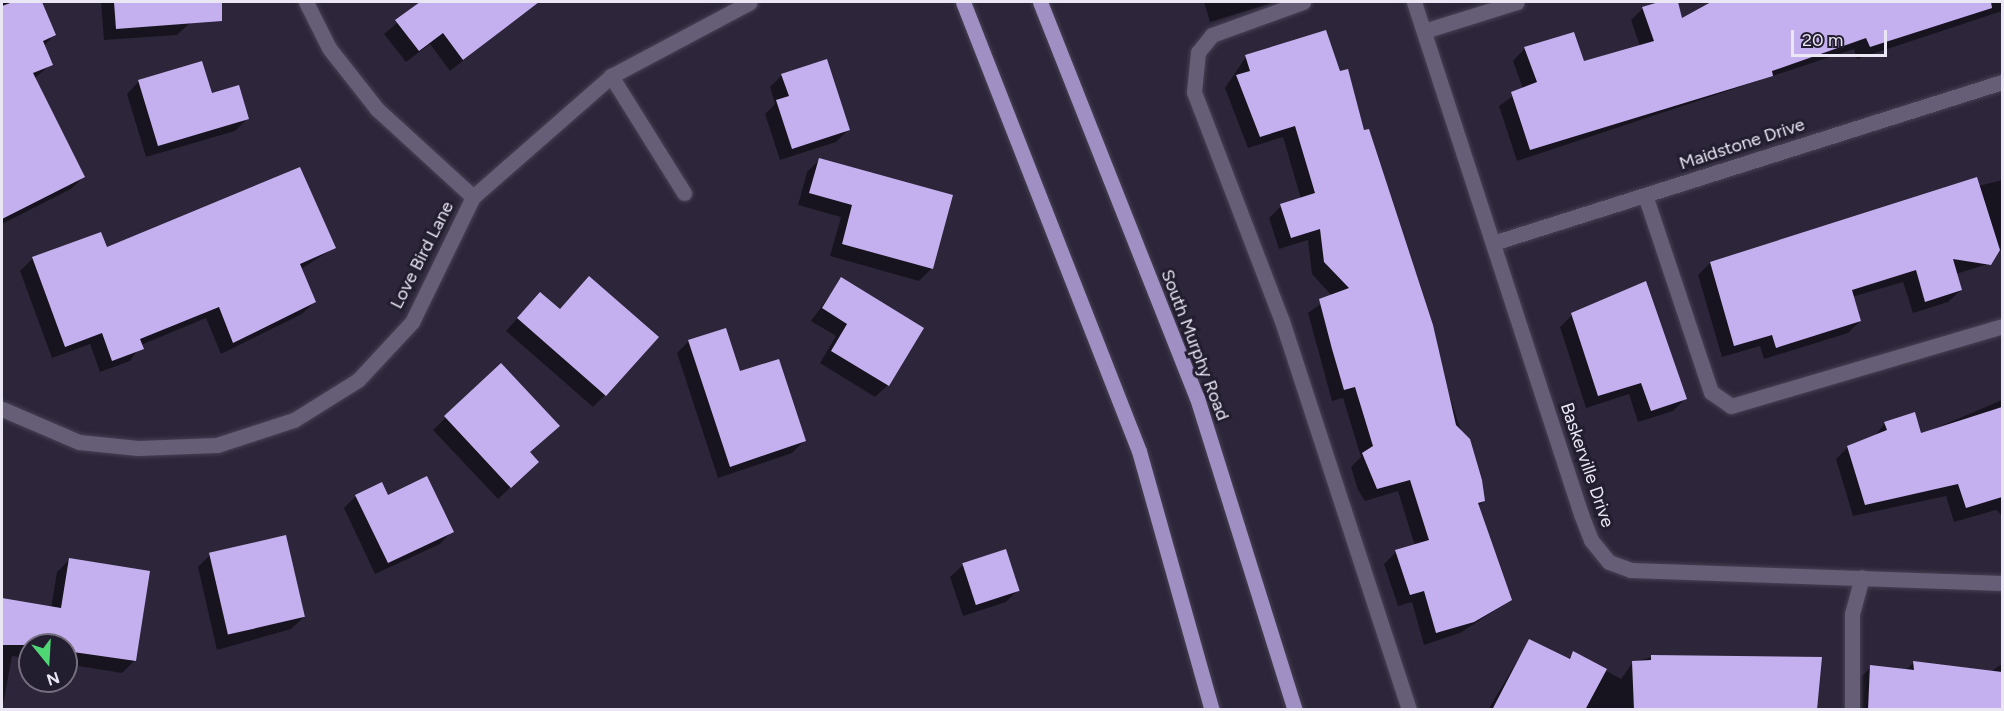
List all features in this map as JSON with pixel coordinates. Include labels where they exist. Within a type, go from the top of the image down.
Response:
[{"type":"main road","points":[[963,2],[1139,450],[1212,710]]},
{"type":"main road","name":"South Murphy Road","points":[[1040,2],[1197,398],[1295,710]]},
{"type":"street","points":[[306,2],[329,48],[377,109],[473,197]]},
{"type":"street","name":"Love Bird Lane","points":[[2,409],[79,442],[138,448],[217,445],[294,420],[358,380],[411,322],[473,197],[611,76],[750,2]]},
{"type":"street","points":[[1303,2],[1212,35],[1198,52],[1194,92],[1282,321],[1408,710]]},
{"type":"street","name":"Baskerville Drive","points":[[1414,2],[1581,514],[1591,540],[1609,562],[1631,570],[2002,583]]},
{"type":"street","points":[[1424,31],[1517,2]]},
{"type":"street","points":[[611,76],[684,193]]},
{"type":"street","name":"Maidstone Drive","points":[[1493,243],[2002,82]]},
{"type":"street","points":[[1646,195],[1712,392],[1731,406],[2002,326]]},
{"type":"street","points":[[1852,710],[1852,615],[1862,577]]},
{"type":"building","points":[[13,2],[42,2],[56,35],[43,41],[53,65],[33,73],[85,177],[2,219],[2,6]]},
{"type":"building","points":[[114,2],[222,2],[222,21],[116,29]]},
{"type":"building","points":[[420,2],[539,2],[463,60],[443,33],[419,51],[395,20]]},
{"type":"building","points":[[1659,2],[1678,2],[1682,18],[1711,2],[1991,2],[1992,8],[1870,47],[1866,38],[1772,71],[1773,76],[1530,150],[1511,92],[1537,82],[1524,47],[1574,32],[1584,61],[1654,41],[1642,7]]},
{"type":"building","points":[[1326,30],[1340,71],[1348,69],[1364,130],[1369,129],[1433,325],[1456,425],[1470,439],[1482,480],[1485,501],[1478,503],[1512,600],[1474,622],[1436,633],[1424,591],[1410,595],[1395,550],[1429,540],[1410,480],[1377,489],[1362,453],[1373,446],[1355,387],[1344,390],[1319,299],[1349,288],[1324,262],[1320,229],[1291,238],[1280,204],[1315,193],[1295,126],[1260,137],[1236,75],[1250,71],[1245,55]]},
{"type":"building","points":[[827,59],[850,130],[792,149],[776,100],[789,96],[781,74]]},
{"type":"building","points":[[202,61],[212,93],[239,85],[249,119],[158,146],[138,80]]},
{"type":"building","points":[[819,158],[953,195],[933,269],[842,244],[852,205],[809,193]]},
{"type":"building","points":[[300,167],[336,248],[300,264],[316,302],[233,343],[219,307],[140,339],[144,349],[112,361],[102,333],[65,347],[32,257],[101,232],[107,247]]},
{"type":"building","points":[[1977,177],[2000,250],[1991,265],[1953,259],[1962,290],[1925,302],[1916,270],[1852,290],[1861,321],[1776,348],[1772,335],[1734,346],[1710,262]]},
{"type":"building","points":[[589,276],[659,337],[606,396],[517,318],[540,292],[560,309]]},
{"type":"building","points":[[841,277],[924,328],[889,386],[831,351],[847,324],[822,308]]},
{"type":"building","points":[[1646,281],[1687,399],[1651,411],[1641,383],[1598,396],[1571,313]]},
{"type":"building","points":[[726,328],[740,371],[779,359],[806,441],[730,467],[688,340]]},
{"type":"building","points":[[501,363],[560,426],[530,452],[539,462],[511,488],[444,416]]},
{"type":"building","points":[[2002,407],[2002,497],[1966,508],[1958,484],[1865,505],[1847,446],[1887,430],[1884,422],[1915,412],[1921,433]]},
{"type":"building","points":[[427,476],[454,532],[388,563],[355,495],[382,482],[388,495]]},
{"type":"building","points":[[286,535],[305,617],[228,635],[209,553]]},
{"type":"building","points":[[1006,549],[1020,591],[976,605],[962,563]]},
{"type":"building","points":[[69,558],[150,571],[136,661],[78,653],[78,633],[18,633],[18,645],[2,645],[2,598],[61,608]]},
{"type":"building","points":[[1529,639],[1570,659],[1573,651],[1607,669],[1585,710],[1492,710]]},
{"type":"building","points":[[1651,655],[1822,657],[1817,710],[1634,710],[1632,661],[1651,660]]},
{"type":"building","points":[[1913,661],[2002,672],[2002,710],[1868,710],[1870,665],[1914,670]]}]
